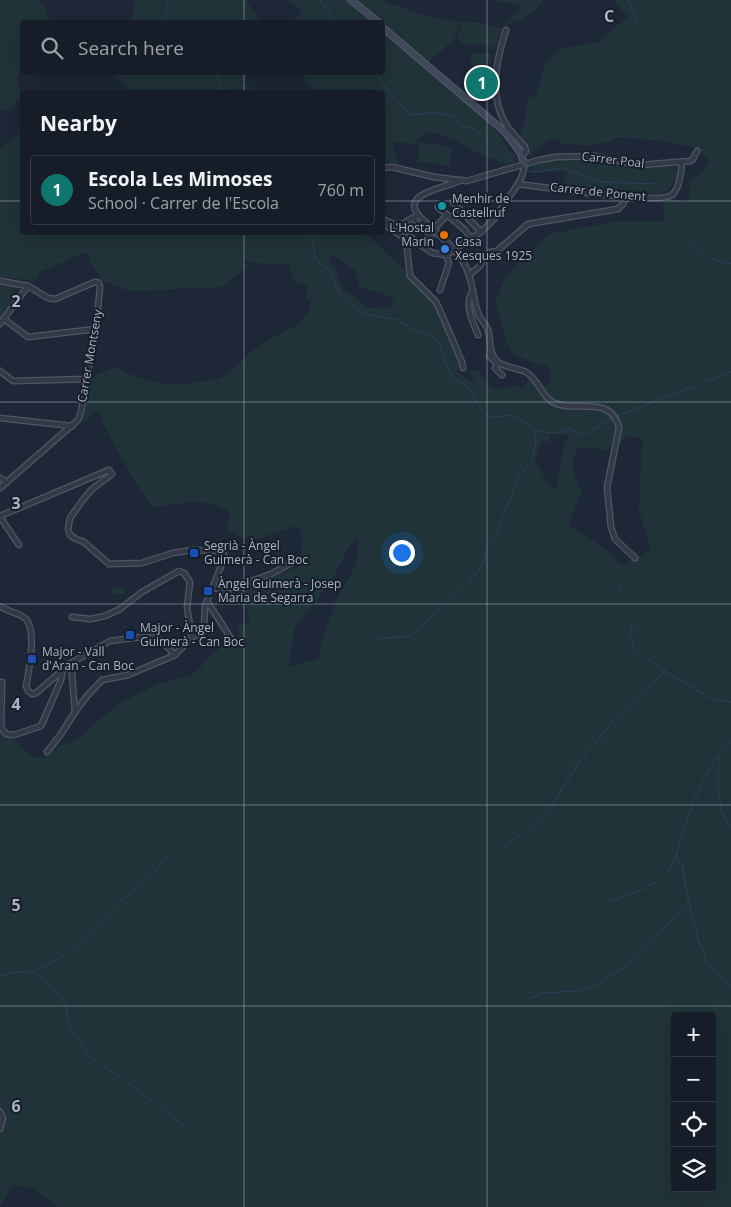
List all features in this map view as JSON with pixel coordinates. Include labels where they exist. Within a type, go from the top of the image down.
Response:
[{"type":"street","points":[[351,0],[376,20]]},
{"type":"street","points":[[385,30],[505,132],[522,156],[525,165],[518,184],[494,219],[481,232],[446,255],[438,255],[423,247],[409,236],[406,239]]},
{"type":"street","points":[[506,30],[496,66],[497,98],[507,125],[525,147],[526,151],[522,156]]},
{"type":"street","points":[[682,162],[693,159],[697,150]]},
{"type":"street","name":"Carrer Poal","points":[[461,180],[467,181],[556,157],[595,156],[640,165],[682,162]]},
{"type":"street","name":"Carrer de Ponent","points":[[518,184],[626,197],[663,198],[672,195],[678,185],[682,162]]},
{"type":"street","points":[[385,168],[392,167],[426,176],[461,180]]},
{"type":"street","points":[[423,247],[431,236],[415,217],[414,203],[422,194],[455,184],[461,180]]},
{"type":"street","points":[[469,275],[480,266],[485,256],[490,252],[497,251],[528,224],[618,209],[626,197]]},
{"type":"street","points":[[453,202],[481,232]]},
{"type":"street","points":[[438,207],[465,230],[471,238]]},
{"type":"street","points":[[433,230],[447,215]]},
{"type":"street","points":[[385,221],[398,226],[415,217]]},
{"type":"street","points":[[415,217],[433,230],[463,261],[469,275],[478,313],[488,330],[489,356],[497,364],[495,368],[502,374]]},
{"type":"street","points":[[385,224],[406,239]]},
{"type":"street","points":[[406,239],[410,276],[436,302],[463,368]]},
{"type":"street","points":[[440,290],[449,263],[446,255]]},
{"type":"street","points":[[0,281],[28,286],[0,324]]},
{"type":"street","name":"Carrer Montseny","points":[[0,488],[78,420],[96,329],[99,283],[95,282],[55,299],[48,298],[28,286]]},
{"type":"street","points":[[473,291],[468,306],[478,335]]},
{"type":"street","points":[[4,319],[28,337],[96,329]]},
{"type":"street","points":[[490,350],[496,361],[515,370],[526,372],[535,379],[550,400],[563,406],[591,405],[608,410],[617,419],[619,428],[607,487],[611,527],[615,539],[635,558]]},
{"type":"street","points":[[0,371],[13,381],[86,379]]},
{"type":"street","points":[[0,418],[72,426]]},
{"type":"street","points":[[19,545],[0,517],[109,470],[112,474],[91,490],[70,518],[68,529],[70,535],[76,540],[84,542],[109,564],[142,563],[173,553],[193,550],[219,551],[224,554],[224,559],[207,601],[203,631],[192,637],[175,655],[128,675],[102,680],[75,712],[47,752]]},
{"type":"street","points":[[0,478],[7,482]]},
{"type":"street","points":[[212,587],[231,594],[235,593],[249,582],[271,574],[295,561]]},
{"type":"street","points":[[72,617],[90,619],[105,616],[120,609],[142,592],[179,571],[184,573],[190,582],[187,608],[192,637]]},
{"type":"street","points":[[207,601],[232,640]]},
{"type":"street","points":[[0,606],[25,618],[31,627],[26,686],[29,693],[36,692],[71,663],[110,641],[141,637],[157,639],[175,655]]},
{"type":"street","points":[[71,663],[75,712]]},
{"type":"street","points":[[2,682],[1,728],[6,734],[14,735],[41,726],[61,680],[63,669]]},
{"type":"street","points":[[0,1112],[3,1118],[0,1129]]},
{"type":"green space","points":[[0,0],[39,0],[39,4],[45,6],[50,20],[20,20],[20,71],[17,78],[20,98],[9,110],[0,110]]},
{"type":"green space","points":[[134,0],[246,0],[260,20],[128,20],[133,18]]},
{"type":"green space","points":[[288,0],[345,0],[370,20],[294,20],[301,11]]},
{"type":"green space","points":[[356,0],[385,0],[425,16],[460,22],[455,38],[429,62],[385,25],[385,20],[380,20]]},
{"type":"green space","points":[[493,0],[544,0],[532,13],[504,26],[522,6]]},
{"type":"green space","points":[[613,0],[731,0],[731,1207],[59,1207],[33,1188],[13,1185],[0,1207],[0,732],[11,738],[34,757],[46,758],[60,746],[82,737],[120,703],[158,684],[190,676],[222,646],[238,641],[238,627],[250,621],[243,594],[249,586],[300,566],[302,542],[300,529],[295,526],[253,540],[239,536],[227,529],[230,512],[210,503],[190,502],[153,507],[123,460],[97,410],[82,424],[92,377],[115,367],[137,377],[158,383],[179,384],[218,379],[230,372],[251,352],[300,322],[311,303],[306,297],[308,287],[295,282],[288,264],[242,261],[248,266],[222,287],[129,291],[101,280],[86,252],[40,272],[35,281],[0,277],[0,148],[20,133],[20,235],[367,235],[406,271],[437,307],[460,363],[457,372],[472,383],[474,381],[469,371],[478,370],[492,389],[515,385],[522,388],[530,379],[545,387],[551,380],[550,369],[546,365],[537,364],[513,354],[505,338],[495,300],[507,275],[549,234],[611,222],[664,221],[663,203],[669,199],[687,202],[691,191],[689,185],[691,179],[702,171],[709,160],[693,147],[662,141],[618,137],[605,143],[591,145],[562,144],[558,139],[549,140],[529,156],[519,143],[529,97],[536,96],[544,65],[560,49],[598,42],[628,17]],"holes":[[[332,255],[354,269],[360,287],[393,297],[392,307],[367,308],[358,299],[342,289],[335,268],[328,260]],[[550,431],[559,436],[570,433],[563,448],[556,489],[548,484],[535,460],[542,441],[549,443]],[[629,436],[642,439],[639,511],[651,550],[621,565],[604,548],[568,525],[582,492],[576,481],[573,459],[579,447],[607,450]],[[358,540],[356,565],[338,596],[322,640],[319,658],[289,667],[294,629],[331,582],[351,542]]]},
{"type":"green space","points":[[462,22],[482,23],[502,29],[494,48],[477,43],[476,46],[463,43],[457,37]]},
{"type":"green space","points":[[385,33],[498,132],[517,160],[508,165],[482,155],[456,141],[428,131],[413,144],[392,142],[399,164],[385,163],[385,90],[314,90],[303,75],[385,75]]},
{"type":"green space","points":[[471,53],[491,53],[491,64],[471,65]]},
{"type":"green space","points":[[116,75],[245,75],[245,80],[252,90],[128,90]]},
{"type":"green space","points":[[420,142],[452,147],[450,166],[417,161]]},
{"type":"green space","points":[[567,157],[636,166],[674,167],[677,173],[670,189],[662,193],[653,194],[566,185],[564,183],[566,173],[562,171],[532,172],[534,164]]},
{"type":"green space","points":[[4,283],[12,285],[16,292],[14,299],[0,318],[0,285]]},
{"type":"green space","points":[[111,587],[126,588],[125,594],[111,594]]},
{"type":"waterway","points":[[169,0],[166,12],[169,20]]},
{"type":"waterway","points":[[320,0],[330,14],[330,20]]},
{"type":"waterway","points":[[628,0],[639,25]]},
{"type":"waterway","points":[[217,75],[219,85],[225,90]]},
{"type":"waterway","points":[[376,75],[402,107],[411,115],[435,113],[452,116],[457,119],[459,126],[474,129],[513,163]]},
{"type":"waterway","points":[[528,171],[536,172],[562,168],[603,182],[655,184]]},
{"type":"waterway","points":[[311,235],[315,257],[318,262],[331,272],[338,291],[348,303],[362,313],[397,320],[416,331],[433,337],[438,341],[452,379],[462,382],[467,386],[480,409],[492,417],[512,415],[539,431],[556,433],[570,429],[585,434],[612,418],[731,372]]},
{"type":"waterway","points":[[690,240],[708,256],[731,264]]},
{"type":"waterway","points":[[532,458],[536,444],[534,430]]},
{"type":"waterway","points":[[379,639],[410,636],[469,583],[480,568],[491,539],[498,531],[518,477],[531,462]]},
{"type":"waterway","points":[[619,584],[620,590],[626,594]]},
{"type":"waterway","points":[[632,625],[630,637],[634,648],[665,671],[700,692],[713,699],[731,702]]},
{"type":"waterway","points":[[501,849],[539,820],[550,808],[578,764],[617,716],[665,671]]},
{"type":"waterway","points":[[731,742],[711,766],[703,780],[676,855],[682,864],[698,939],[707,963],[721,975],[731,988]]},
{"type":"waterway","points":[[719,756],[718,783],[720,803],[722,812],[731,826]]},
{"type":"waterway","points":[[30,973],[56,960],[79,943],[121,900],[146,881],[169,855]]},
{"type":"waterway","points":[[668,874],[676,855]]},
{"type":"waterway","points":[[608,902],[639,891],[659,880]]},
{"type":"waterway","points":[[525,1000],[543,993],[578,991],[594,986],[635,960],[689,901]]},
{"type":"waterway","points":[[0,976],[27,971],[37,975],[53,987],[65,1004],[73,1033],[91,1058],[126,1081],[185,1127]]},
{"type":"place","name":"Escola Les Mimoses","points":[[482,83]]},
{"type":"place","name":"Menhir de Castellruf","points":[[442,206]]},
{"type":"place","name":"L'Hostal Marin","points":[[444,235]]},
{"type":"place","name":"Casa Xesques 1925","points":[[445,249]]},
{"type":"place","name":"Segrià - Àngel Guimerà - Can Boc","points":[[194,553]]},
{"type":"place","name":"Àngel Guimerà - Josep Maria de Segarra","points":[[208,591]]},
{"type":"place","name":"Major - Àngel Guimerà - Can Boc","points":[[130,635]]},
{"type":"place","name":"Major - Vall d'Aran - Can Boc","points":[[32,659]]}]
